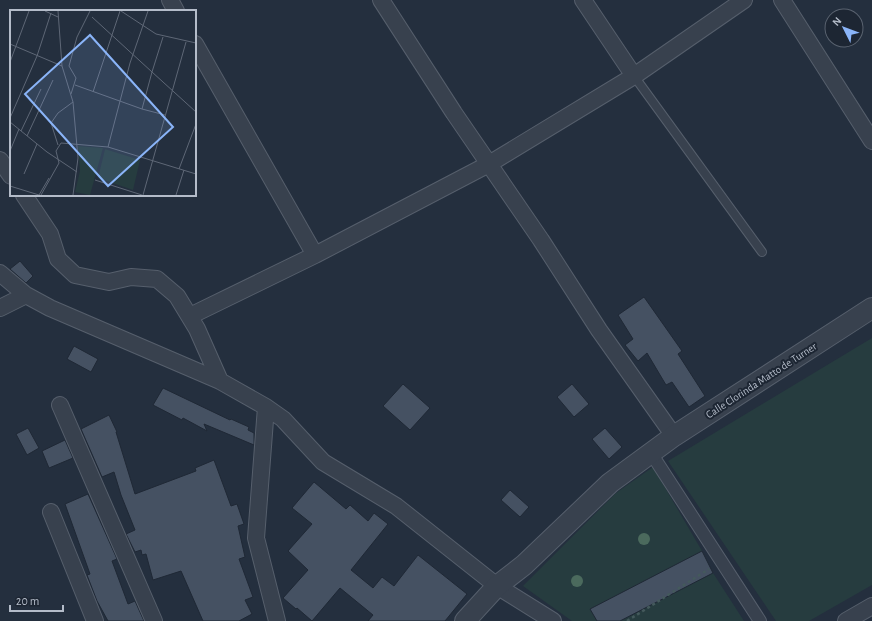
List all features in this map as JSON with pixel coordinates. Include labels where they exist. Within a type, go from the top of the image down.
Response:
[{"type":"street","points":[[170,0],[175,10]]},
{"type":"street","points":[[381,0],[454,113],[541,240],[598,330],[674,436]]},
{"type":"street","points":[[583,0],[634,76]]},
{"type":"street","points":[[190,316],[315,255],[489,164],[634,76],[744,0]]},
{"type":"street","points":[[782,0],[872,141]]},
{"type":"street","points":[[196,46],[315,255]]},
{"type":"street","points":[[0,160],[10,175]]},
{"type":"street","points":[[25,196],[50,234],[58,259],[75,275],[109,282],[131,277],[157,279],[177,296],[197,329],[220,381]]},
{"type":"street","points":[[0,273],[26,295],[50,308],[220,381],[266,408],[283,419],[323,462],[396,506],[497,586],[553,621]]},
{"type":"street","points":[[0,308],[26,295]]},
{"type":"street","name":"Calle Clorinda Matto de Turner","points":[[465,621],[497,586],[524,565],[610,483],[674,436],[872,308]]},
{"type":"street","points":[[60,405],[154,621]]},
{"type":"street","points":[[266,408],[256,538],[277,621]]},
{"type":"street","points":[[651,453],[760,621]]},
{"type":"street","points":[[51,512],[95,621]]},
{"type":"street","points":[[846,621],[872,606]]},
{"type":"lane","points":[[634,76],[762,252]]},
{"type":"path","points":[[627,621],[721,561]]},
{"type":"green space","points":[[872,338],[872,585],[809,621],[776,621],[668,461]]},
{"type":"green space","points":[[653,467],[702,551],[713,573],[744,621],[572,621],[523,586],[616,493]]},
{"type":"building","points":[[20,261],[33,276],[26,283],[10,269]]},
{"type":"building","points":[[644,297],[682,351],[678,354],[705,396],[689,407],[672,382],[666,385],[647,353],[638,361],[625,345],[633,339],[618,315]]},
{"type":"building","points":[[74,346],[98,359],[91,372],[67,359]]},
{"type":"building","points":[[403,384],[430,408],[410,430],[383,406]]},
{"type":"building","points":[[572,384],[589,404],[574,417],[557,397]]},
{"type":"building","points":[[163,388],[230,420],[231,419],[249,427],[248,430],[254,433],[254,445],[204,424],[207,431],[183,418],[182,420],[153,405]]},
{"type":"building","points":[[109,415],[117,432],[135,494],[196,471],[195,468],[214,460],[231,506],[237,504],[244,524],[238,526],[245,557],[239,559],[253,597],[245,600],[252,614],[239,621],[203,621],[181,571],[153,580],[146,554],[142,555],[141,550],[135,552],[126,534],[135,530],[121,495],[114,472],[102,477],[81,429]]},
{"type":"building","points":[[28,428],[39,448],[27,455],[16,434]]},
{"type":"building","points":[[605,428],[622,447],[609,459],[592,439]]},
{"type":"building","points":[[65,440],[73,458],[49,468],[42,451]]},
{"type":"building","points":[[314,482],[346,509],[350,505],[368,521],[374,513],[388,524],[351,570],[373,588],[382,577],[394,586],[418,555],[467,594],[445,621],[368,621],[373,615],[340,588],[312,621],[283,598],[308,570],[288,551],[312,524],[292,508]]},
{"type":"building","points":[[510,490],[529,507],[520,517],[501,500]]},
{"type":"building","points":[[88,494],[117,559],[112,561],[128,604],[135,601],[144,621],[108,621],[97,601],[87,575],[90,574],[65,504]]},
{"type":"building","points":[[702,551],[713,573],[620,621],[597,621],[590,609]]}]
